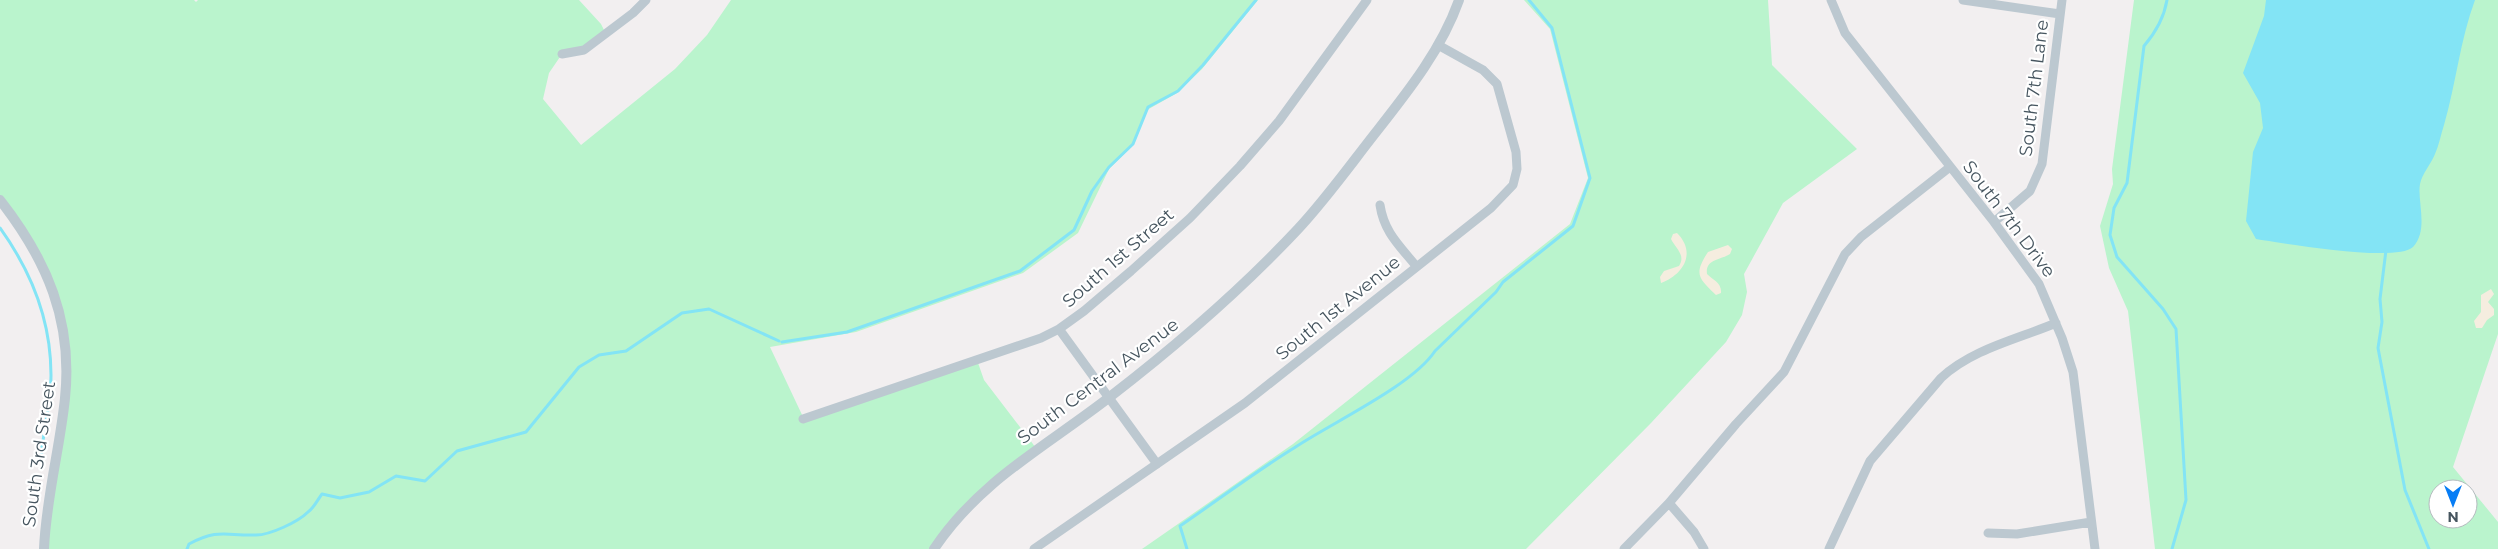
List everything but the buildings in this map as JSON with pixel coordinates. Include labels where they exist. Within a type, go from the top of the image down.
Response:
[{"type":"street","points":[[562,54],[584,50],[646,0]]},
{"type":"street","name":"South 1st Street","points":[[804,419],[1041,338],[1059,329],[1190,218],[1240,166],[1279,121],[1367,0]]},
{"type":"street","name":"South Central Avenue","points":[[934,549],[962,512],[1011,467],[1109,398],[1223,304],[1299,228],[1390,115],[1438,45],[1460,0]]},
{"type":"street","name":"South 7th Drive","points":[[1831,0],[1845,33],[1994,222],[2039,284],[2056,323],[2073,372],[2095,549]]},
{"type":"street","points":[[1963,0],[2060,14]]},
{"type":"street","name":"South 7th Lane","points":[[1994,222],[2030,190],[2042,164],[2062,0]]},
{"type":"street","name":"South 1st Avenue","points":[[1034,549],[1245,403],[1491,208],[1513,184],[1517,169],[1516,152],[1498,84],[1483,70],[1438,45]]},
{"type":"street","points":[[1624,549],[1669,503],[1736,424],[1784,372],[1845,254],[1861,237],[1950,167]]},
{"type":"street","name":"South 3rd Street","points":[[0,200],[27,238],[41,262],[58,305],[62,324],[66,373],[65,398],[48,505],[44,549]]},
{"type":"street","points":[[1380,205],[1382,221],[1388,233],[1416,266]]},
{"type":"street","points":[[1830,549],[1870,461],[1942,378],[1965,360],[2056,323]]},
{"type":"street","points":[[1059,329],[1157,464]]},
{"type":"street","points":[[1669,503],[1694,532],[1704,549]]},
{"type":"street","points":[[1988,533],[2017,534],[2091,522]]},
{"type":"green space","points":[[0,0],[194,0],[196,2],[198,0],[579,0],[601,24],[606,34],[584,50],[562,54],[549,73],[543,99],[581,145],[675,69],[707,35],[731,0],[1258,0],[1202,69],[1177,93],[1147,110],[1133,145],[1109,169],[1078,233],[1023,273],[856,332],[770,347],[804,419],[977,360],[984,380],[1036,448],[1011,467],[934,549],[44,549],[66,373],[51,283],[0,200]]},
{"type":"green space","points":[[1524,0],[1768,0],[1772,65],[1857,149],[1783,203],[1744,274],[1747,292],[1742,315],[1726,342],[1651,423],[1526,549],[1142,549],[1293,444],[1570,224],[1588,178],[1550,29]]},
{"type":"green space","points":[[2134,0],[2498,0],[2498,334],[2453,467],[2463,479],[2428,479],[2428,529],[2478,529],[2478,498],[2498,522],[2498,549],[2155,549],[2128,311],[2109,268],[2100,226],[2113,184],[2112,169]]},
{"type":"sand","points":[[1677,233],[1683,241],[1687,256],[1676,275],[1661,283],[1660,277],[1664,271],[1679,266],[1681,262],[1680,252],[1671,239],[1673,234]]},
{"type":"sand","points":[[1728,245],[1732,249],[1730,254],[1714,261],[1708,265],[1707,269],[1707,274],[1720,287],[1721,293],[1716,295],[1702,280],[1699,271],[1708,252]]},
{"type":"sand","points":[[2491,289],[2494,294],[2488,302],[2494,309],[2494,315],[2487,320],[2482,328],[2476,328],[2474,321],[2481,312],[2481,295]]},
{"type":"water","points":[[2266,0],[2475,0],[2439,143],[2420,184],[2421,224],[2418,240],[2413,247],[2402,251],[2363,253],[2313,248],[2256,239],[2246,221],[2253,152],[2263,128],[2260,103],[2243,73],[2264,16]]},
{"type":"waterway","points":[[782,342],[847,332],[1020,271],[1074,230],[1092,191],[1109,167],[1133,144],[1148,107],[1178,91],[1203,65],[1256,0]]},
{"type":"waterway","points":[[1187,549],[1180,526],[1279,457],[1370,403],[1408,377],[1424,364],[1496,292],[1503,282],[1573,226],[1590,178],[1552,28],[1529,0]]},
{"type":"waterway","points":[[2167,0],[2159,24],[2144,46],[2127,183],[2114,208],[2110,235],[2117,257],[2163,309],[2176,329],[2186,500],[2172,549]]},
{"type":"waterway","points":[[0,228],[30,279],[43,316],[47,335],[51,385],[41,455]]},
{"type":"waterway","points":[[2386,250],[2380,299],[2382,322],[2378,348],[2405,490],[2429,549]]},
{"type":"waterway","points":[[187,549],[189,544],[215,534],[256,535],[291,524],[312,508],[322,494],[340,498],[369,492],[396,476],[425,481],[457,451],[526,432],[579,367],[599,355],[626,351],[682,313],[709,309],[779,341]]}]
